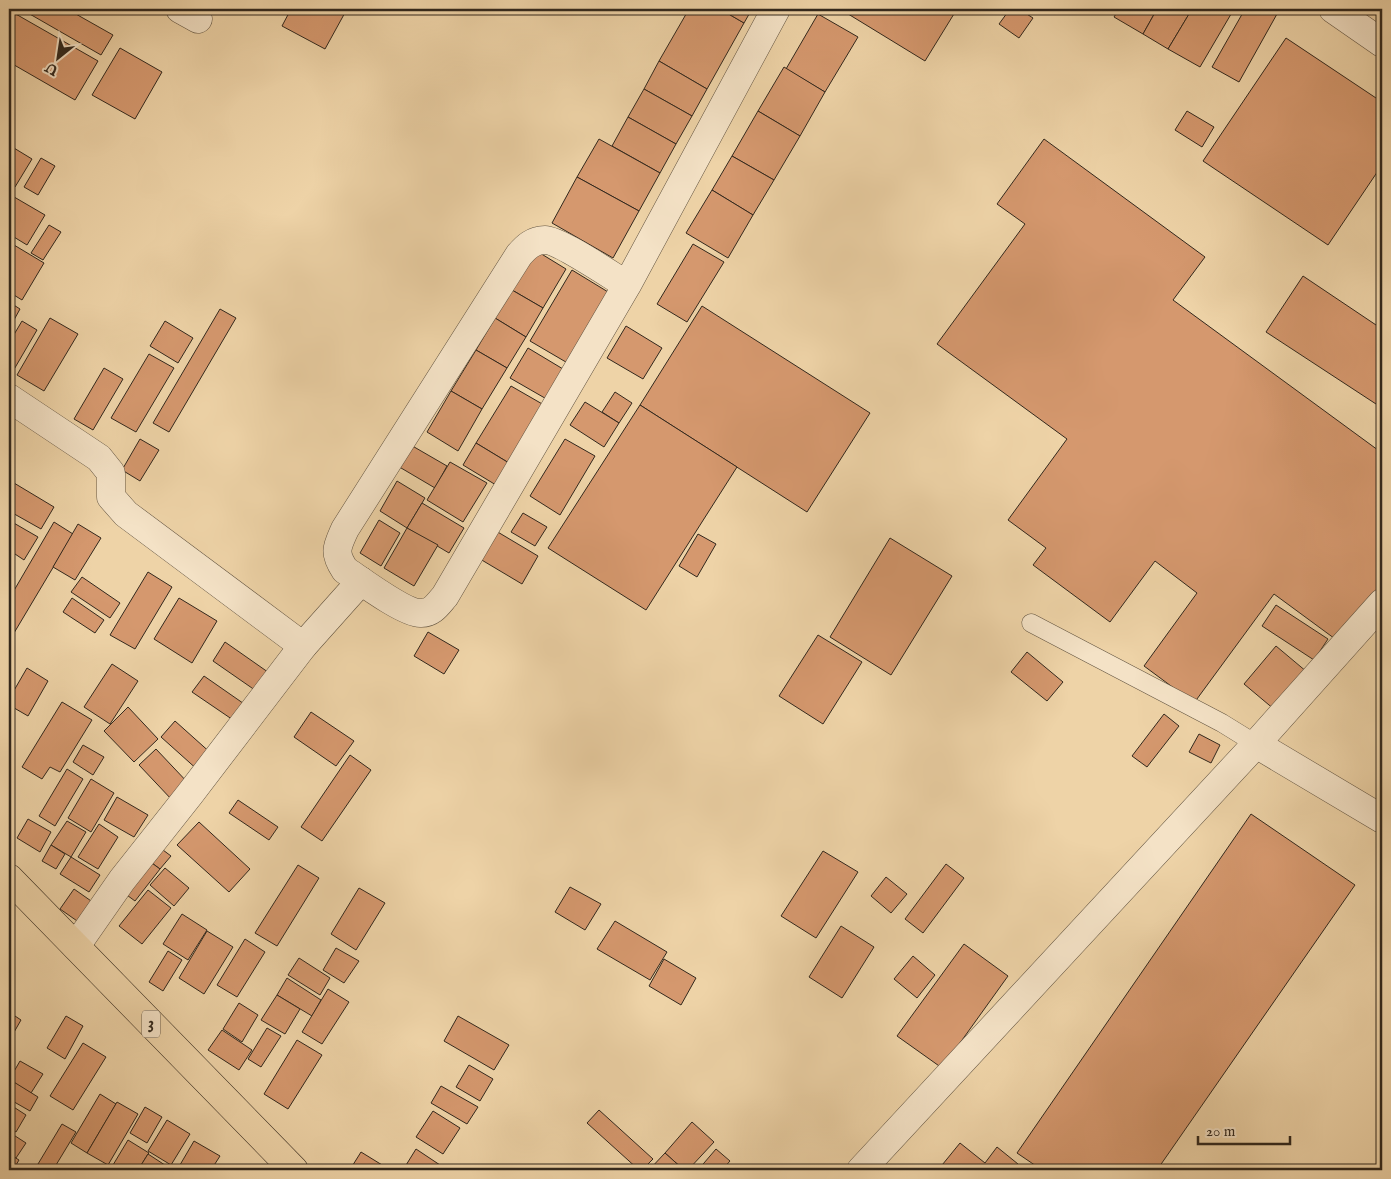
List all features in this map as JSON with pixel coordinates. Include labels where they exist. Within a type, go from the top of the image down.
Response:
[{"type":"highway","name":"3","points":[[9,878],[294,1170]]},
{"type":"street","points":[[627,285],[560,245],[547,240],[539,240],[528,245],[345,529],[336,549],[338,560],[345,570],[404,609],[420,613],[433,610],[445,596],[627,285],[776,9]]},
{"type":"street","points":[[1334,9],[1382,43]]},
{"type":"street","points":[[10,402],[100,458],[111,473],[111,496],[126,514],[303,646]]},
{"type":"street","points":[[76,946],[122,880],[303,646],[360,581]]},
{"type":"street","points":[[876,1166],[1382,603]]},
{"type":"street","points":[[1256,744],[1382,819]]},
{"type":"lane","points":[[1031,623],[1222,723],[1256,744]]},
{"type":"building","points":[[21,9],[67,9],[113,35],[101,55]]},
{"type":"building","points":[[67,9],[77,9],[75,13]]},
{"type":"building","points":[[291,9],[347,9],[325,49],[282,26]]},
{"type":"building","points":[[689,9],[720,9],[744,23],[707,89],[659,61]]},
{"type":"building","points":[[720,9],[752,9],[744,23]]},
{"type":"building","points":[[840,9],[957,9],[925,61]]},
{"type":"building","points":[[1010,9],[1019,9],[1033,18],[1019,38],[999,24]]},
{"type":"building","points":[[1119,9],[1157,9],[1143,34],[1114,17]]},
{"type":"building","points":[[1157,9],[1192,9],[1168,49],[1143,34]]},
{"type":"building","points":[[1192,9],[1234,9],[1200,67],[1168,49]]},
{"type":"building","points":[[1245,9],[1267,9],[1277,14],[1239,82],[1212,67]]},
{"type":"building","points":[[14,13],[98,61],[75,100],[9,62],[9,22]]},
{"type":"building","points":[[818,14],[858,37],[825,92],[786,69]]},
{"type":"building","points":[[1286,38],[1382,102],[1382,165],[1328,245],[1203,161]]},
{"type":"building","points":[[120,48],[162,72],[135,119],[92,95]]},
{"type":"building","points":[[659,61],[707,89],[692,116],[644,89]]},
{"type":"building","points":[[784,67],[825,92],[800,136],[758,111]]},
{"type":"building","points":[[644,89],[692,116],[676,144],[628,117]]},
{"type":"building","points":[[758,111],[800,136],[774,180],[732,156]]},
{"type":"building","points":[[1187,111],[1214,127],[1202,147],[1175,130]]},
{"type":"building","points":[[628,117],[676,144],[660,173],[612,146]]},
{"type":"building","points":[[599,139],[660,173],[639,211],[577,177]]},
{"type":"building","points":[[1044,139],[1205,257],[1173,300],[1382,453],[1382,589],[1342,644],[1274,594],[1194,703],[1144,666],[1197,593],[1155,561],[1110,622],[1033,565],[1046,548],[1008,520],[1067,439],[937,344],[1025,224],[997,204]]},
{"type":"building","points":[[9,145],[32,159],[15,187],[9,183]]},
{"type":"building","points":[[732,156],[774,180],[753,215],[712,190]]},
{"type":"building","points":[[41,158],[55,166],[38,195],[24,187]]},
{"type":"building","points":[[577,177],[639,211],[613,258],[552,223]]},
{"type":"building","points":[[712,190],[753,215],[728,258],[686,233]]},
{"type":"building","points":[[9,194],[45,215],[27,245],[9,234]]},
{"type":"building","points":[[49,225],[61,232],[43,260],[31,253]]},
{"type":"building","points":[[9,242],[44,263],[22,300],[9,292]]},
{"type":"building","points":[[693,244],[724,262],[687,322],[657,304]]},
{"type":"building","points":[[535,250],[566,269],[543,308],[512,290]]},
{"type":"building","points":[[572,270],[613,295],[571,365],[530,341]]},
{"type":"building","points":[[1303,276],[1382,329],[1382,393],[1376,404],[1266,332]]},
{"type":"building","points":[[512,290],[543,308],[526,337],[495,318]]},
{"type":"building","points":[[9,302],[20,309],[9,329]]},
{"type":"building","points":[[702,306],[870,413],[807,512],[640,405]]},
{"type":"building","points":[[220,309],[236,318],[169,432],[153,423]]},
{"type":"building","points":[[50,318],[78,334],[44,391],[17,375]]},
{"type":"building","points":[[495,318],[526,337],[507,368],[476,350]]},
{"type":"building","points":[[22,321],[37,330],[9,378],[9,343]]},
{"type":"building","points":[[165,321],[193,338],[178,363],[150,346]]},
{"type":"building","points":[[626,326],[662,348],[643,379],[607,358]]},
{"type":"building","points":[[528,348],[568,372],[550,401],[510,378]]},
{"type":"building","points":[[476,350],[507,368],[482,409],[451,391]]},
{"type":"building","points":[[149,354],[174,368],[136,432],[111,418]]},
{"type":"building","points":[[104,368],[123,379],[93,430],[74,419]]},
{"type":"building","points":[[511,386],[544,405],[509,463],[476,443]]},
{"type":"building","points":[[451,391],[482,409],[458,451],[427,432]]},
{"type":"building","points":[[615,392],[632,403],[619,423],[602,412]]},
{"type":"building","points":[[585,402],[619,423],[604,447],[570,425]]},
{"type":"building","points":[[640,405],[737,467],[646,610],[548,548]]},
{"type":"building","points":[[140,439],[159,450],[140,481],[122,470]]},
{"type":"building","points":[[565,439],[595,456],[560,515],[530,496]]},
{"type":"building","points":[[476,443],[509,463],[496,485],[463,465]]},
{"type":"building","points":[[409,444],[447,466],[435,488],[396,465]]},
{"type":"building","points":[[450,462],[487,483],[463,522],[427,500]]},
{"type":"building","points":[[9,480],[54,507],[41,529],[9,511]]},
{"type":"building","points":[[397,481],[425,498],[407,528],[380,511]]},
{"type":"building","points":[[422,503],[464,528],[449,553],[407,528]]},
{"type":"building","points":[[523,513],[547,527],[535,546],[511,532]]},
{"type":"building","points":[[379,520],[400,533],[381,566],[360,553]]},
{"type":"building","points":[[12,522],[38,537],[24,560],[9,550],[9,527]]},
{"type":"building","points":[[54,522],[73,534],[14,633],[9,630],[9,599]]},
{"type":"building","points":[[78,524],[101,538],[75,580],[53,567]]},
{"type":"building","points":[[407,528],[438,545],[414,586],[384,568]]},
{"type":"building","points":[[491,528],[538,556],[522,584],[475,556]]},
{"type":"building","points":[[698,534],[716,544],[697,577],[679,566]]},
{"type":"building","points":[[890,538],[952,576],[891,675],[830,637]]},
{"type":"building","points":[[148,572],[172,587],[135,649],[110,635]]},
{"type":"building","points":[[82,577],[120,603],[110,618],[71,592]]},
{"type":"building","points":[[72,598],[104,620],[95,633],[63,612]]},
{"type":"building","points":[[179,598],[217,621],[192,663],[154,639]]},
{"type":"building","points":[[1276,605],[1328,639],[1314,660],[1262,626]]},
{"type":"building","points":[[428,632],[459,650],[444,674],[414,656]]},
{"type":"building","points":[[818,635],[862,662],[823,724],[779,696]]},
{"type":"building","points":[[225,642],[275,677],[262,695],[213,661]]},
{"type":"building","points":[[1276,646],[1307,672],[1275,710],[1244,684]]},
{"type":"building","points":[[1027,652],[1063,682],[1047,701],[1011,672]]},
{"type":"building","points":[[112,664],[138,681],[110,724],[84,707]]},
{"type":"building","points":[[27,668],[48,681],[28,716],[9,705],[9,699]]},
{"type":"building","points":[[204,676],[250,708],[239,724],[192,692]]},
{"type":"building","points":[[62,702],[92,720],[60,772],[50,767],[42,779],[22,767]]},
{"type":"building","points":[[128,707],[158,739],[134,762],[104,731]]},
{"type":"building","points":[[311,712],[354,741],[336,766],[294,737]]},
{"type":"building","points":[[1164,714],[1179,726],[1147,767],[1132,756]]},
{"type":"building","points":[[175,721],[213,755],[199,771],[161,737]]},
{"type":"building","points":[[1199,734],[1220,745],[1211,763],[1189,752]]},
{"type":"building","points":[[83,745],[104,757],[93,775],[73,762]]},
{"type":"building","points":[[156,749],[190,785],[173,801],[139,765]]},
{"type":"building","points":[[350,755],[371,770],[322,841],[301,827]]},
{"type":"building","points":[[67,769],[83,779],[55,826],[39,816]]},
{"type":"building","points":[[91,779],[114,793],[91,832],[68,818]]},
{"type":"building","points":[[117,797],[148,815],[134,837],[104,820]]},
{"type":"building","points":[[238,800],[278,827],[269,840],[229,813]]},
{"type":"building","points":[[1251,814],[1355,885],[1157,1170],[1042,1170],[1017,1153]]},
{"type":"building","points":[[28,819],[51,832],[40,852],[17,838]]},
{"type":"building","points":[[67,821],[86,832],[71,857],[51,845]]},
{"type":"building","points":[[199,822],[250,869],[229,892],[177,845]]},
{"type":"building","points":[[99,824],[118,837],[98,869],[78,857]]},
{"type":"building","points":[[51,845],[65,854],[56,869],[42,861]]},
{"type":"building","points":[[159,847],[171,856],[160,869],[148,860]]},
{"type":"building","points":[[823,851],[858,872],[816,938],[781,916]]},
{"type":"building","points":[[71,857],[100,875],[89,892],[60,874]]},
{"type":"building","points":[[145,858],[160,869],[135,901],[120,890]]},
{"type":"building","points":[[946,864],[964,878],[923,933],[905,919]]},
{"type":"building","points":[[298,865],[319,878],[277,946],[255,933]]},
{"type":"building","points":[[165,868],[189,888],[174,906],[150,885]]},
{"type":"building","points":[[886,877],[907,894],[891,913],[871,896]]},
{"type":"building","points":[[570,887],[601,904],[585,930],[555,912]]},
{"type":"building","points":[[359,888],[385,903],[356,950],[331,934]]},
{"type":"building","points":[[74,889],[94,903],[80,923],[60,909]]},
{"type":"building","points":[[148,890],[171,908],[142,944],[119,926]]},
{"type":"building","points":[[182,914],[207,930],[188,960],[163,944]]},
{"type":"building","points":[[615,921],[667,952],[650,980],[597,949]]},
{"type":"building","points":[[841,926],[874,947],[842,998],[809,977]]},
{"type":"building","points":[[207,931],[233,947],[204,994],[179,978]]},
{"type":"building","points":[[245,939],[265,952],[237,997],[217,985]]},
{"type":"building","points":[[964,944],[1008,976],[942,1068],[897,1036]]},
{"type":"building","points":[[336,948],[359,961],[344,983],[323,970]]},
{"type":"building","points":[[168,951],[182,960],[163,991],[149,982]]},
{"type":"building","points":[[913,956],[935,975],[917,998],[894,979]]},
{"type":"building","points":[[299,958],[330,978],[320,995],[288,975]]},
{"type":"building","points":[[664,959],[696,978],[681,1005],[649,986]]},
{"type":"building","points":[[287,978],[321,1000],[312,1016],[277,995]]},
{"type":"building","points":[[328,989],[349,1002],[322,1044],[302,1032]]},
{"type":"building","points":[[277,995],[300,1009],[285,1034],[261,1020]]},
{"type":"building","points":[[239,1003],[258,1015],[242,1042],[223,1029]]},
{"type":"building","points":[[9,1012],[21,1020],[9,1041]]},
{"type":"building","points":[[66,1016],[83,1026],[65,1059],[47,1048]]},
{"type":"building","points":[[458,1016],[509,1045],[494,1070],[444,1041]]},
{"type":"building","points":[[267,1028],[281,1036],[261,1067],[248,1059]]},
{"type":"building","points":[[222,1030],[252,1050],[239,1070],[208,1050]]},
{"type":"building","points":[[297,1040],[322,1055],[288,1109],[264,1094]]},
{"type":"building","points":[[83,1043],[106,1057],[73,1110],[50,1096]]},
{"type":"building","points":[[20,1061],[43,1074],[31,1093],[9,1080]]},
{"type":"building","points":[[469,1065],[493,1079],[480,1101],[456,1087]]},
{"type":"building","points":[[9,1079],[38,1097],[30,1111],[9,1099]]},
{"type":"building","points":[[441,1086],[478,1107],[467,1124],[431,1103]]},
{"type":"building","points":[[100,1094],[116,1104],[87,1153],[71,1143]]},
{"type":"building","points":[[117,1102],[138,1114],[108,1165],[87,1153]]},
{"type":"building","points":[[9,1104],[26,1115],[16,1132],[9,1128]]},
{"type":"building","points":[[145,1107],[162,1117],[147,1143],[130,1133]]},
{"type":"building","points":[[599,1110],[653,1159],[642,1170],[639,1170],[587,1123]]},
{"type":"building","points":[[433,1111],[460,1128],[443,1154],[416,1137]]},
{"type":"building","points":[[167,1120],[190,1134],[171,1165],[148,1151]]},
{"type":"building","points":[[692,1122],[714,1142],[688,1170],[684,1170],[665,1153]]},
{"type":"building","points":[[62,1124],[76,1132],[53,1170],[36,1170],[35,1169]]},
{"type":"building","points":[[9,1132],[26,1143],[16,1158],[9,1154]]},
{"type":"building","points":[[128,1140],[149,1153],[138,1170],[110,1170]]},
{"type":"building","points":[[194,1141],[220,1156],[211,1170],[177,1170]]},
{"type":"building","points":[[960,1143],[985,1163],[997,1147],[1018,1164],[1013,1170],[938,1170]]},
{"type":"building","points":[[416,1149],[443,1167],[441,1170],[403,1170]]},
{"type":"building","points":[[716,1149],[730,1161],[722,1170],[698,1170]]},
{"type":"building","points":[[361,1152],[387,1168],[385,1170],[355,1170],[351,1168]]},
{"type":"building","points":[[665,1153],[684,1170],[649,1170]]},
{"type":"building","points":[[9,1154],[19,1160],[13,1170],[9,1170]]},
{"type":"building","points":[[148,1154],[171,1169],[138,1170]]}]
